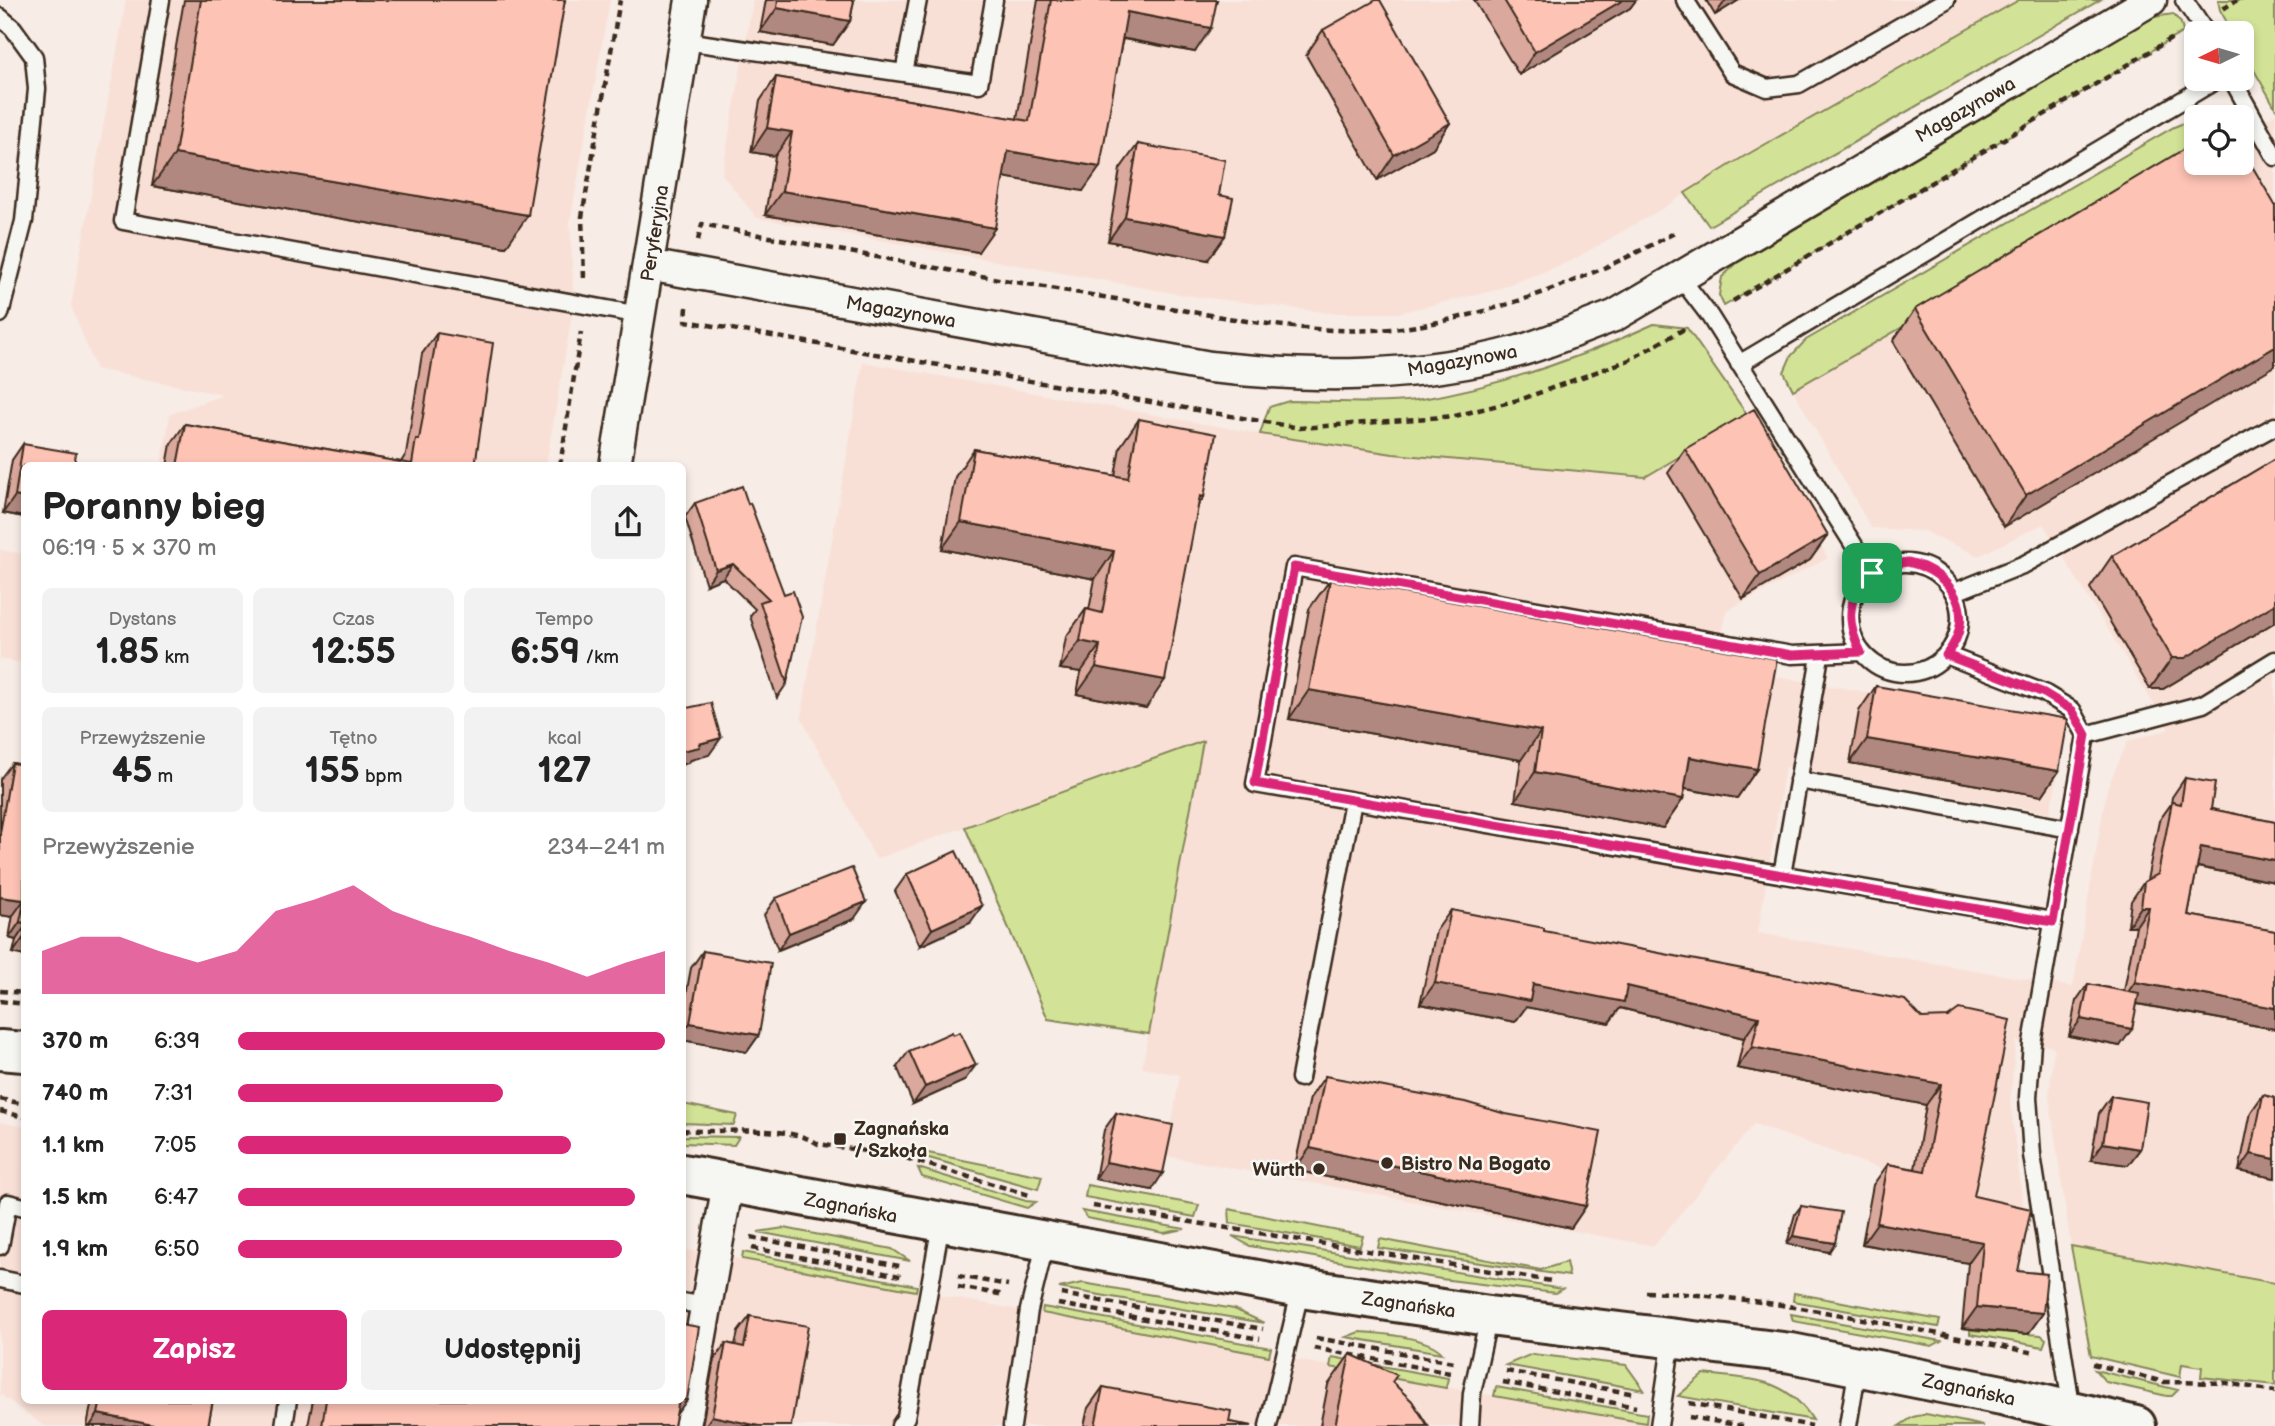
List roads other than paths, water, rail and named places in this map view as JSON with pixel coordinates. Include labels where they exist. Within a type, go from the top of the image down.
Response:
[{"type":"street","name":"Peryferyjna","points":[[616,462],[691,0]]},
{"type":"street","name":"Magazynowa","points":[[648,265],[1210,367],[1288,376],[1419,372],[1519,351],[1614,316],[2151,0]]},
{"type":"street","points":[[0,1050],[21,1052]]},
{"type":"street","name":"Zagnańska","points":[[686,1175],[1301,1288],[1791,1353],[2136,1426]]},
{"type":"street","points":[[685,1426],[694,1304],[718,1236],[728,1183]]},
{"type":"lane","points":[[161,0],[123,221],[640,315]]},
{"type":"lane","points":[[904,73],[918,0]]},
{"type":"lane","points":[[685,41],[979,84],[994,0]]},
{"type":"lane","points":[[1685,0],[1732,73],[1767,88],[1799,84],[1946,0]]},
{"type":"lane","points":[[2184,0],[2198,21]]},
{"type":"lane","points":[[0,17],[13,28],[34,58],[37,89],[24,221],[0,314]]},
{"type":"lane","points":[[1739,364],[2198,91]]},
{"type":"lane","points":[[2239,91],[2275,157]]},
{"type":"lane","points":[[1680,277],[1709,315],[1872,573]]},
{"type":"lane","points":[[1955,592],[2025,564],[2275,426]]},
{"type":"lane","points":[[1908,562],[1927,567],[1943,577],[1955,592],[1960,610],[1959,630],[1946,655],[1924,670],[1907,674],[1889,671],[1874,664],[1861,652],[1853,636],[1851,611],[1860,586],[1872,573],[1889,565],[1908,562]]},
{"type":"lane","points":[[1861,652],[1820,656],[1792,655],[1294,567],[1255,783],[2053,922]]},
{"type":"lane","points":[[1946,655],[2044,693],[2072,710],[2086,735],[2032,1043],[2028,1097],[2032,1154],[2072,1411]]},
{"type":"lane","points":[[1782,875],[1820,656]]},
{"type":"lane","points":[[2086,735],[2203,704],[2275,660]]},
{"type":"lane","points":[[1798,780],[2070,829]]},
{"type":"lane","points":[[1300,1077],[1353,801]]},
{"type":"lane","points":[[0,1246],[8,1203],[21,1206]]},
{"type":"lane","points":[[900,1426],[906,1417],[942,1224]]},
{"type":"lane","points":[[1012,1426],[1032,1295],[1046,1241]]},
{"type":"lane","points":[[0,1279],[21,1283]]},
{"type":"lane","points":[[1268,1426],[1301,1288]]},
{"type":"lane","points":[[1470,1426],[1477,1372],[1489,1315]]},
{"type":"lane","points":[[1661,1412],[1672,1339]]},
{"type":"lane","points":[[1848,1426],[1858,1366]]},
{"type":"lane","points":[[284,1426],[287,1404]]},
{"type":"place","name":"Zagnańska / Szkoła","points":[[840,1139]]},
{"type":"place","name":"Bistro Na Bogato","points":[[1387,1163]]},
{"type":"place","name":"Würth","points":[[1319,1169]]}]
